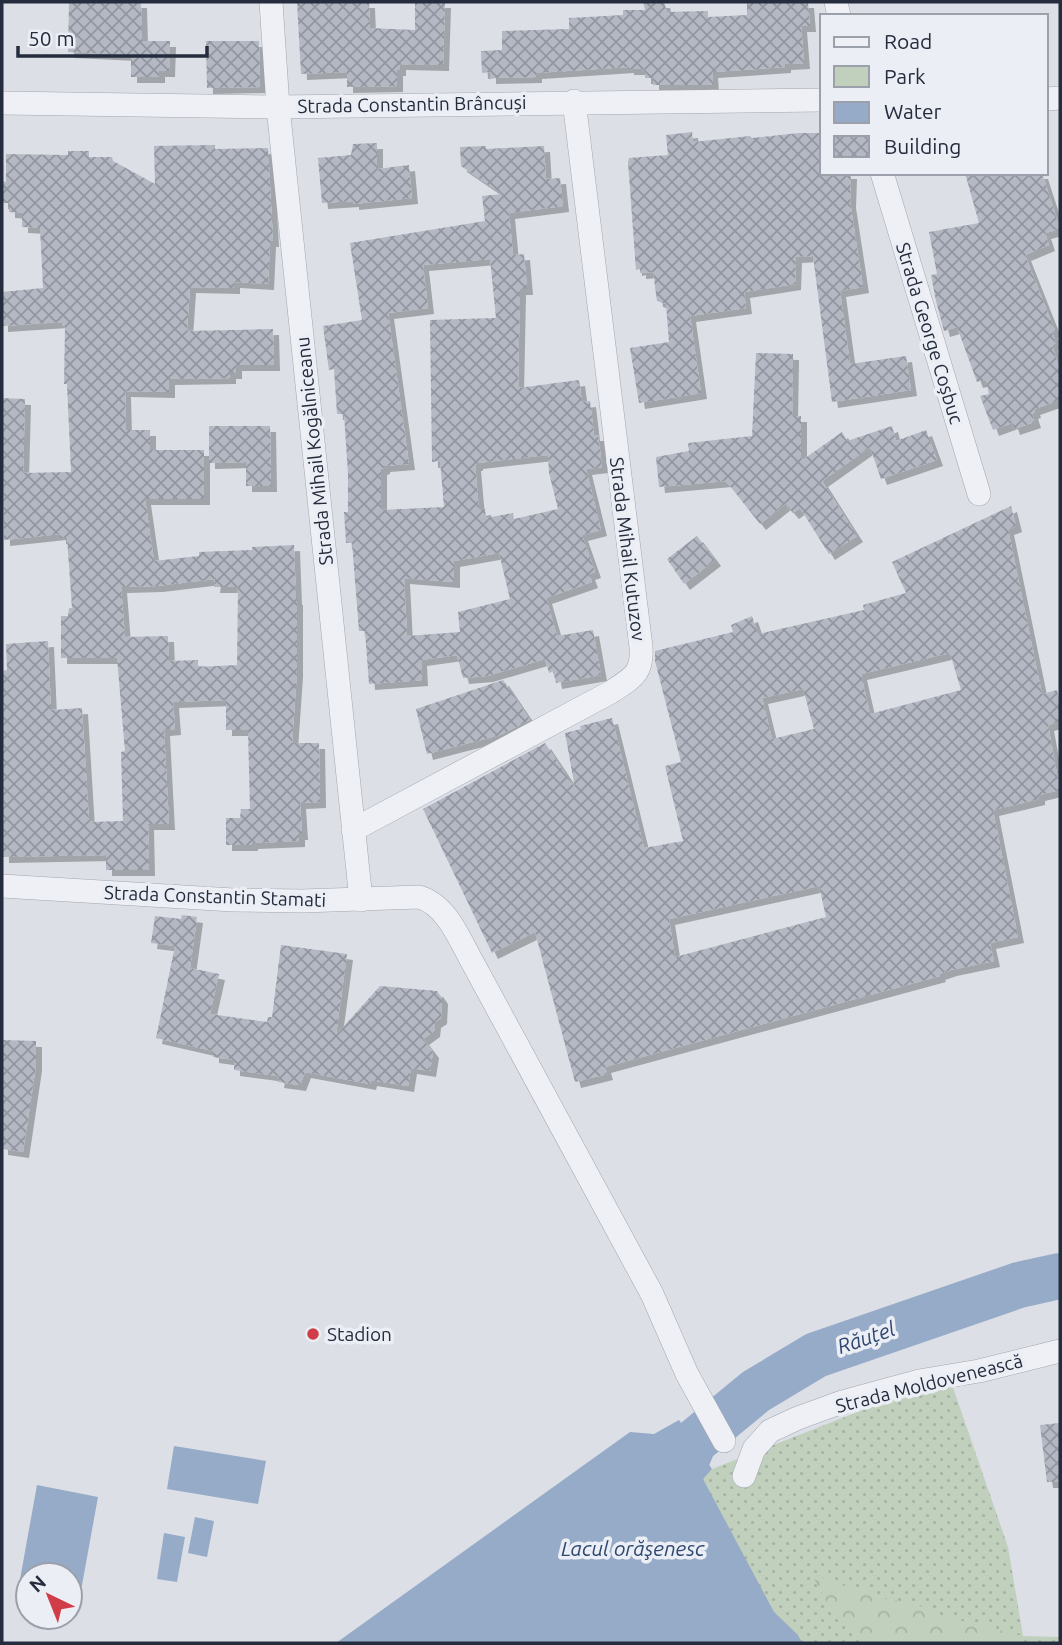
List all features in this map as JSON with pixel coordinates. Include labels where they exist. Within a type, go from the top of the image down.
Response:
[{"type":"street","name":"Strada Mihail Kogălniceanu","points":[[271,2],[278,107],[362,900]]},
{"type":"street","name":"Strada Constantin Brâncuși","points":[[2,103],[278,107],[820,100]]},
{"type":"street","name":"Strada Mihail Kutuzov","points":[[353,830],[611,692],[638,671],[642,661],[574,102]]},
{"type":"street","name":"Strada George Coșbuc","points":[[883,175],[979,494]]},
{"type":"street","name":"Strada Constantin Stamati","points":[[2,887],[233,900],[362,900],[398,896],[428,900],[440,908],[475,967],[652,1294],[698,1396],[724,1441]]},
{"type":"street","name":"Strada Moldovenească","points":[[744,1476],[754,1449],[770,1431],[798,1418],[842,1402],[919,1381],[979,1371],[1060,1351]]},
{"type":"green space","points":[[949,1376],[1008,1547],[1023,1636],[1060,1637],[1060,1643],[785,1643],[702,1478],[712,1469]]},
{"type":"green space","points":[[811,1573],[843,1585],[874,1592],[886,1599],[914,1603],[942,1616],[1023,1636],[1024,1643],[871,1643],[826,1601]]},
{"type":"water","name":"Lacul orăşenesc","points":[[679,1420],[712,1469],[703,1479],[774,1612],[798,1635],[802,1643],[336,1643],[630,1432],[654,1434]]},
{"type":"water","points":[[174,1446],[266,1461],[258,1504],[167,1489]]},
{"type":"water","points":[[37,1485],[98,1497],[84,1574],[84,1561],[23,1561]]},
{"type":"water","points":[[195,1517],[214,1521],[207,1557],[188,1553]]},
{"type":"water","points":[[164,1533],[185,1537],[177,1582],[157,1579]]},
{"type":"building","points":[[69,2],[141,2],[142,41],[170,41],[169,71],[159,71],[159,77],[131,77],[131,55],[68,52]]},
{"type":"building","points":[[297,2],[369,2],[370,28],[415,30],[415,2],[445,2],[443,65],[400,64],[400,70],[397,70],[397,86],[347,87],[347,72],[301,74]]},
{"type":"building","points":[[643,2],[664,2],[667,12],[708,11],[708,17],[747,15],[747,2],[808,2],[810,26],[801,26],[804,63],[785,64],[785,67],[712,72],[713,85],[653,85],[653,78],[645,78],[645,69],[628,67],[536,73],[536,77],[490,78],[490,72],[482,73],[481,51],[502,50],[502,31],[569,29],[569,18],[623,15],[623,10],[645,10]]},
{"type":"building","points":[[206,41],[259,41],[260,87],[207,88]]},
{"type":"building","points":[[692,132],[693,142],[820,133],[820,175],[851,175],[850,202],[863,287],[840,291],[850,364],[906,356],[911,390],[832,402],[813,256],[796,257],[795,284],[744,292],[746,308],[690,316],[701,393],[639,403],[630,348],[669,342],[666,304],[657,301],[653,272],[640,273],[640,269],[636,270],[628,162],[629,158],[668,155],[666,135]]},
{"type":"building","points":[[377,143],[377,169],[409,165],[412,198],[353,204],[353,201],[322,203],[318,158],[351,155],[353,144]]},
{"type":"building","points":[[154,146],[268,148],[273,241],[270,241],[268,284],[234,282],[234,288],[190,287],[187,331],[273,329],[274,365],[236,365],[236,373],[230,373],[230,378],[169,379],[169,392],[125,391],[126,430],[150,430],[150,450],[204,450],[204,499],[145,499],[154,561],[199,556],[199,552],[294,545],[297,671],[292,743],[319,743],[320,802],[300,803],[302,834],[299,834],[299,841],[226,845],[226,818],[240,818],[241,809],[250,809],[248,730],[226,730],[226,700],[173,702],[175,729],[164,730],[169,824],[148,824],[149,870],[106,870],[106,855],[3,857],[2,671],[7,670],[6,644],[48,641],[51,710],[82,708],[89,822],[123,821],[121,752],[125,751],[117,658],[61,658],[61,616],[68,616],[69,608],[72,608],[67,538],[60,538],[60,534],[4,540],[2,398],[25,399],[23,473],[71,472],[67,384],[64,384],[65,326],[62,326],[62,322],[2,326],[2,292],[43,288],[40,228],[22,227],[22,213],[9,212],[9,203],[2,203],[2,181],[6,182],[6,154],[68,155],[68,151],[89,151],[89,157],[112,157],[113,161],[155,184]],"holes":[[[215,579],[214,587],[238,587],[237,665],[198,667],[198,660],[169,661],[168,636],[125,637],[121,587]]]},
{"type":"building","points":[[486,146],[486,149],[544,146],[546,179],[560,178],[563,206],[509,213],[513,255],[524,254],[527,289],[520,289],[518,388],[579,380],[582,402],[590,401],[594,435],[598,435],[602,467],[586,469],[601,530],[582,535],[595,572],[589,574],[592,582],[546,598],[557,636],[593,630],[601,675],[556,683],[554,671],[549,673],[545,659],[487,676],[463,678],[457,655],[421,660],[422,680],[369,684],[365,631],[359,631],[352,543],[346,543],[344,512],[348,512],[348,474],[344,414],[337,414],[334,369],[329,370],[323,326],[362,320],[350,243],[485,221],[482,196],[502,194],[461,166],[460,147]],"holes":[[[490,259],[496,318],[430,320],[432,462],[440,461],[444,507],[381,510],[381,469],[384,466],[409,464],[388,313],[428,308],[423,265]],[[548,455],[549,473],[558,509],[514,519],[513,513],[486,518],[485,509],[479,510],[477,463]],[[499,553],[510,599],[458,612],[460,632],[407,636],[404,578],[454,582],[454,561]]]},
{"type":"building","points":[[966,175],[1043,175],[1060,229],[1045,233],[1049,245],[1025,255],[1055,331],[1052,332],[1056,343],[1052,345],[1060,370],[1060,400],[1034,409],[1035,412],[1032,413],[1035,422],[1014,429],[1012,423],[993,430],[980,396],[989,394],[986,380],[977,382],[957,327],[944,331],[931,275],[937,274],[929,232],[979,223]]},
{"type":"building","points":[[756,353],[793,354],[792,416],[801,416],[801,461],[842,432],[847,441],[892,426],[896,441],[926,430],[937,460],[881,479],[870,447],[822,481],[857,536],[829,554],[800,508],[793,513],[785,504],[760,524],[726,481],[659,487],[656,457],[689,451],[688,443],[752,436]]},
{"type":"building","points":[[209,426],[270,426],[271,486],[246,486],[246,462],[209,463]]},
{"type":"building","points":[[1011,506],[1016,526],[1008,529],[1042,694],[1057,690],[1060,705],[1060,722],[1048,725],[1060,790],[1039,795],[1039,799],[993,810],[1018,937],[990,943],[994,961],[951,970],[939,974],[940,976],[605,1067],[607,1074],[575,1082],[535,932],[492,953],[423,809],[545,743],[575,788],[565,733],[581,729],[580,726],[612,718],[644,848],[683,841],[665,766],[681,762],[655,661],[655,651],[733,632],[731,625],[752,616],[758,634],[864,610],[863,605],[906,593],[892,562]],"holes":[[[950,653],[961,690],[870,714],[861,674]],[[803,689],[814,729],[772,739],[762,698]],[[819,886],[826,917],[675,957],[669,919]]]},
{"type":"building","points":[[697,536],[715,560],[684,584],[667,559]]},
{"type":"building","points":[[503,680],[530,720],[500,735],[427,754],[416,709]]},
{"type":"building","points":[[182,915],[197,917],[190,968],[219,974],[210,1014],[267,1022],[268,1017],[272,1017],[281,945],[347,954],[336,1035],[380,986],[437,991],[442,998],[441,1018],[435,1022],[434,1031],[423,1039],[433,1052],[430,1071],[411,1068],[408,1086],[371,1080],[370,1084],[305,1072],[300,1085],[278,1082],[279,1076],[234,1070],[234,1060],[213,1057],[213,1051],[156,1038],[175,946],[151,943],[155,916],[181,919]]},
{"type":"building","points":[[2,1040],[36,1041],[36,1065],[23,1152],[2,1149]]},
{"type":"building","points":[[1060,1423],[1060,1482],[1047,1482],[1040,1425]]},
{"type":"waterway","name":"Răuțel","points":[[670,1499],[694,1442],[756,1391],[816,1355],[1019,1285],[1060,1276]]},
{"type":"place","name":"Stadion","points":[[313,1334]]}]
